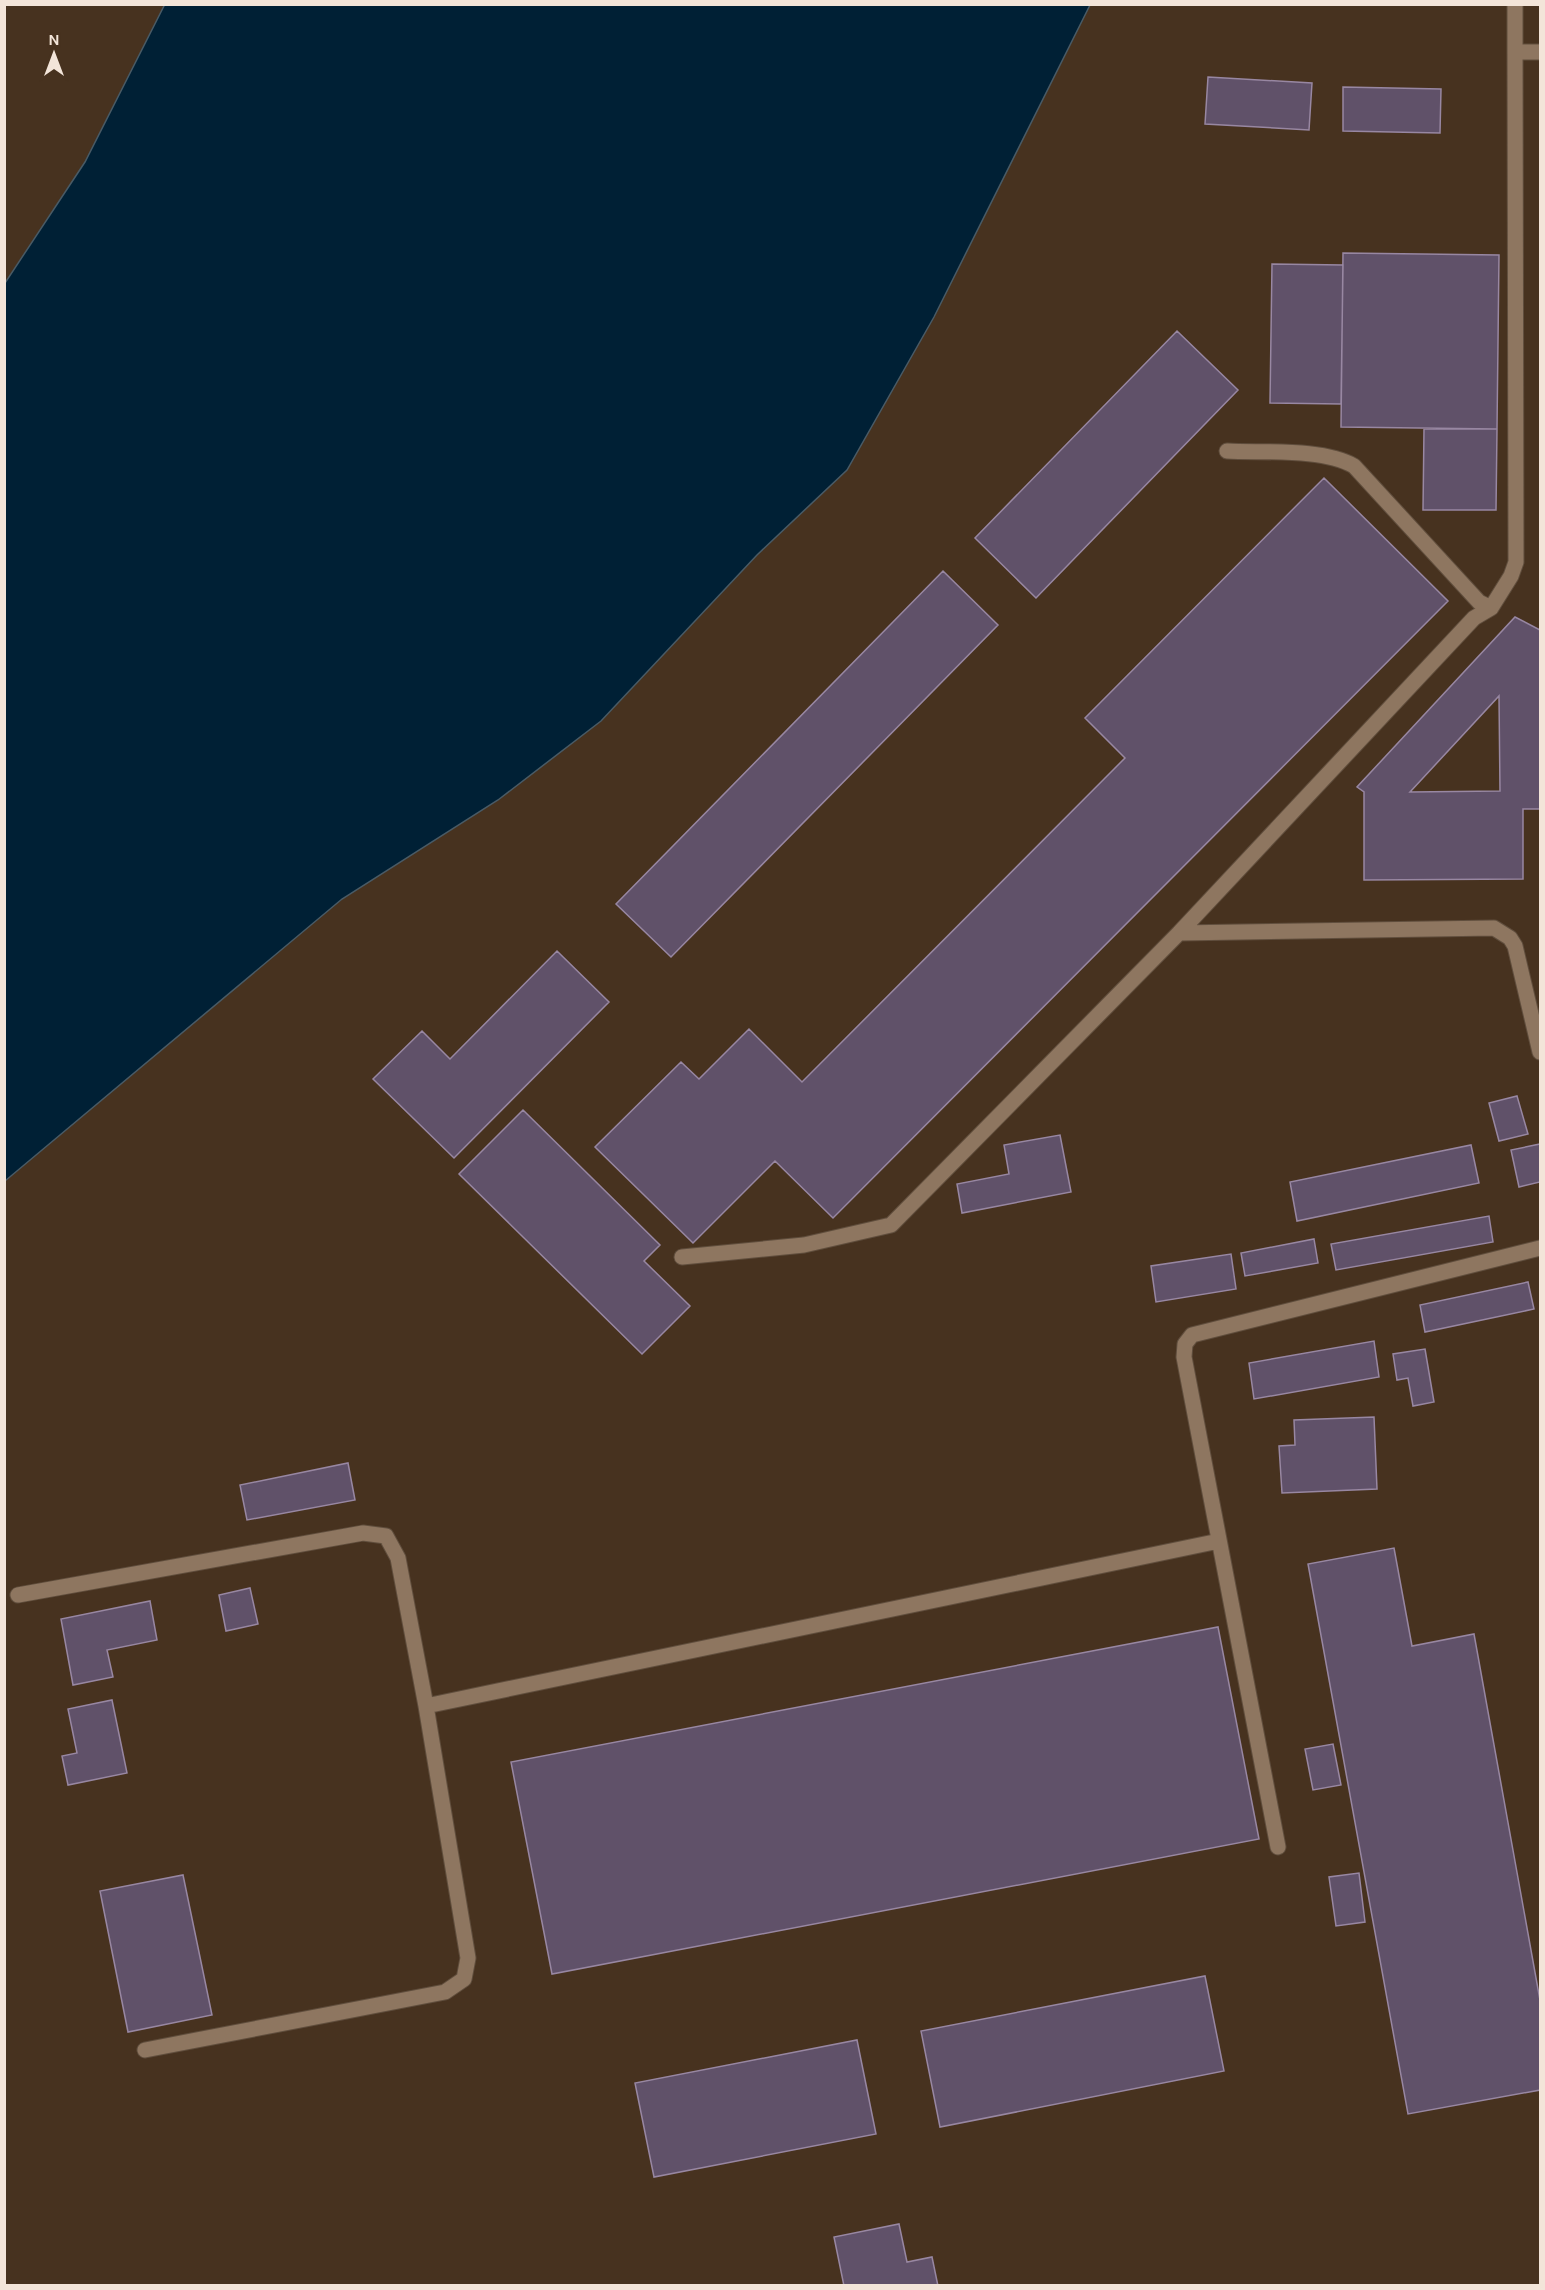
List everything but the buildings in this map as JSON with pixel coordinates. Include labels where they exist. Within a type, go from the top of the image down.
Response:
[{"type":"lane","points":[[682,1257],[804,1245],[852,1236],[891,1225],[1179,933],[1474,618],[1491,608],[1511,576],[1516,562],[1515,4]]},
{"type":"lane","points":[[1515,52],[1540,52]]},
{"type":"lane","points":[[1227,451],[1324,455],[1341,459],[1353,466],[1479,602],[1491,608]]},
{"type":"lane","points":[[1179,933],[1494,928],[1510,938],[1515,946],[1540,1053]]},
{"type":"lane","points":[[1278,1847],[1184,1357],[1185,1344],[1192,1335],[1540,1248]]},
{"type":"lane","points":[[18,1595],[363,1533],[386,1536],[398,1558],[426,1706],[468,1958],[464,1979],[445,1992],[145,2050]]},
{"type":"lane","points":[[426,1706],[1219,1540]]},
{"type":"water","points":[[165,4],[1090,5],[934,317],[847,470],[757,555],[601,721],[498,800],[342,899],[5,1181],[5,283],[85,162]]}]
